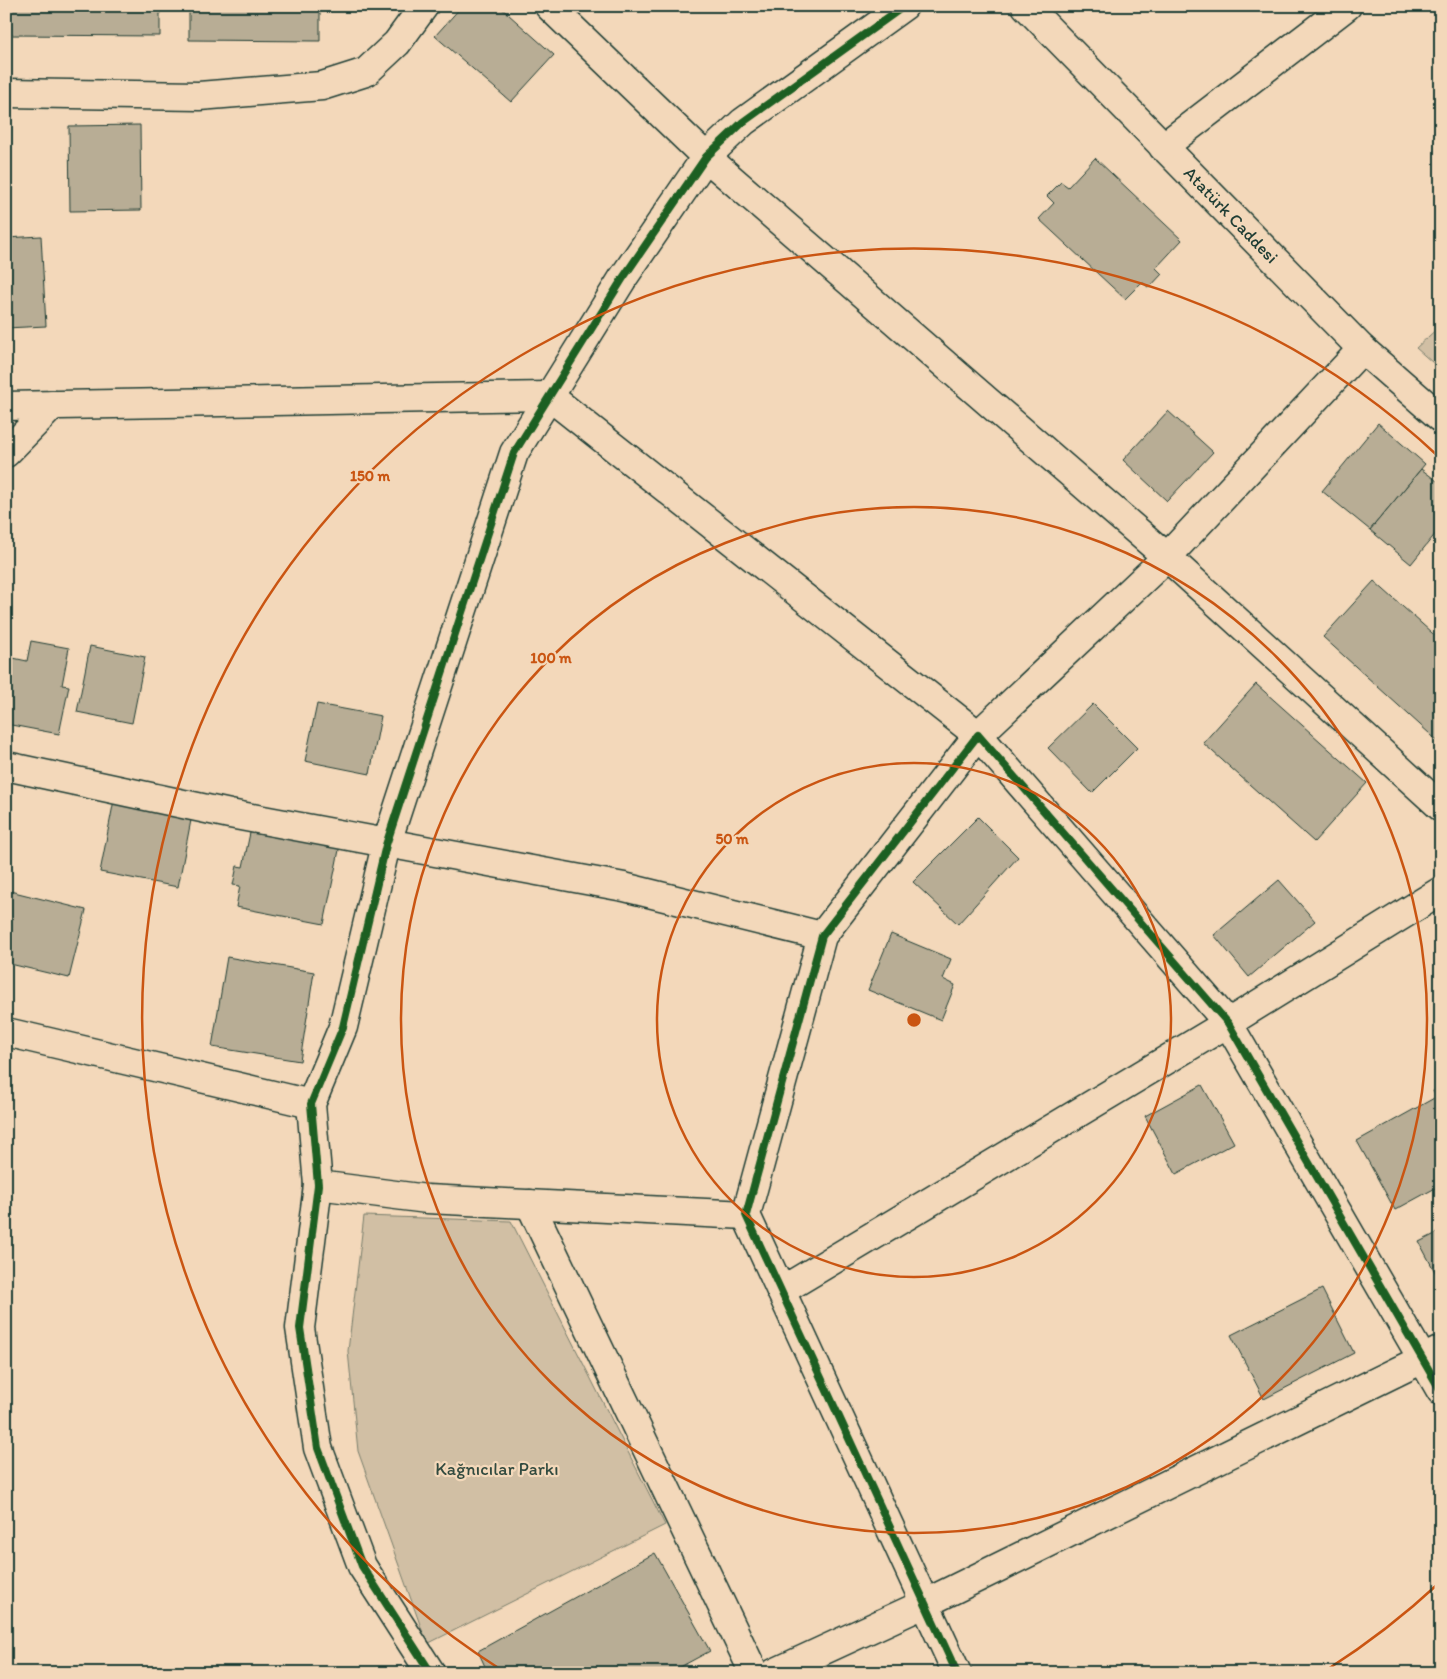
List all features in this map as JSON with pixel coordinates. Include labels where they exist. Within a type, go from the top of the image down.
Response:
[{"type":"street","points":[[6,93],[200,96],[322,86],[366,72],[397,43],[424,6]]},
{"type":"street","points":[[549,6],[706,157],[1167,557],[1441,807]]},
{"type":"street","points":[[431,1673],[362,1566],[318,1448],[300,1328],[318,1185],[311,1104],[343,1028],[386,845],[514,453],[623,278],[706,157],[743,122],[904,6]]},
{"type":"street","name":"Atatürk Caddesi","points":[[1026,6],[1362,349],[1441,418]]},
{"type":"street","points":[[1163,147],[1347,6]]},
{"type":"street","points":[[957,1673],[746,1216],[822,936],[978,735],[1167,557],[1362,349]]},
{"type":"street","points":[[6,406],[549,396],[978,735],[1228,1024],[1431,1355],[1441,1392]]},
{"type":"street","points":[[6,453],[54,405]]},
{"type":"street","points":[[6,766],[386,845],[624,887],[822,936]]},
{"type":"street","points":[[781,1291],[1228,1024],[1441,891]]},
{"type":"street","points":[[6,1032],[311,1104]]},
{"type":"street","points":[[318,1185],[427,1199],[746,1216]]},
{"type":"street","points":[[530,1204],[754,1673]]},
{"type":"street","points":[[774,1673],[926,1603],[1431,1355]]},
{"type":"green space","points":[[1441,325],[1441,370],[1416,348]]},
{"type":"green space","name":"Kağnıcılar Parkı","points":[[364,1216],[511,1221],[665,1525],[427,1644],[358,1451],[348,1351]]},
{"type":"building","points":[[12,6],[160,6],[160,36],[11,35]]},
{"type":"building","points":[[189,6],[320,6],[320,41],[189,40]]},
{"type":"building","points":[[462,6],[499,6],[554,55],[511,102],[435,36]]},
{"type":"building","points":[[140,125],[141,210],[70,211],[69,126]]},
{"type":"building","points":[[1095,158],[1182,240],[1156,268],[1162,274],[1149,288],[1142,282],[1125,299],[1039,219],[1054,203],[1047,196],[1061,182],[1068,187]]},
{"type":"building","points":[[41,236],[46,326],[6,328],[6,238]]},
{"type":"building","points":[[1168,411],[1213,452],[1167,501],[1123,460]]},
{"type":"building","points":[[1378,423],[1425,464],[1370,530],[1322,491]]},
{"type":"building","points":[[1421,469],[1441,484],[1441,527],[1411,564],[1370,530]]},
{"type":"building","points":[[1374,581],[1441,641],[1441,744],[1323,637]]},
{"type":"building","points":[[31,641],[69,648],[62,685],[69,686],[59,734],[6,724],[6,674],[10,675],[13,658],[27,661]]},
{"type":"building","points":[[90,646],[145,657],[132,723],[77,712]]},
{"type":"building","points":[[1256,684],[1367,783],[1314,842],[1203,743]]},
{"type":"building","points":[[317,704],[381,716],[370,774],[305,761]]},
{"type":"building","points":[[1093,704],[1137,748],[1092,793],[1048,748]]},
{"type":"building","points":[[114,800],[192,815],[178,887],[100,872]]},
{"type":"building","points":[[978,817],[1018,857],[958,924],[913,882]]},
{"type":"building","points":[[251,828],[340,845],[324,924],[236,907],[240,886],[233,885],[237,866],[243,867]]},
{"type":"building","points":[[1279,880],[1315,921],[1249,977],[1214,935]]},
{"type":"building","points":[[6,890],[86,910],[69,978],[6,963]]},
{"type":"building","points":[[891,934],[951,959],[943,979],[955,985],[941,1020],[868,990]]},
{"type":"building","points":[[227,957],[314,972],[300,1061],[212,1047]]},
{"type":"building","points":[[1202,1085],[1234,1143],[1176,1174],[1145,1116]]},
{"type":"building","points":[[1441,1087],[1441,1185],[1395,1210],[1357,1141],[1436,1097],[1433,1091]]},
{"type":"building","points":[[1441,1231],[1441,1283],[1419,1242]]},
{"type":"building","points":[[1322,1289],[1354,1353],[1264,1399],[1231,1335]]},
{"type":"building","points":[[655,1553],[710,1651],[669,1673],[488,1673],[478,1651]]},
{"type":"cycle path","points":[[431,1673],[362,1566],[318,1448],[300,1328],[318,1185],[311,1104],[343,1027],[386,845],[514,453],[623,278],[706,157],[743,122],[904,6]]},
{"type":"cycle path","points":[[957,1673],[746,1215],[822,936],[978,735],[1228,1023],[1441,1391]]}]
